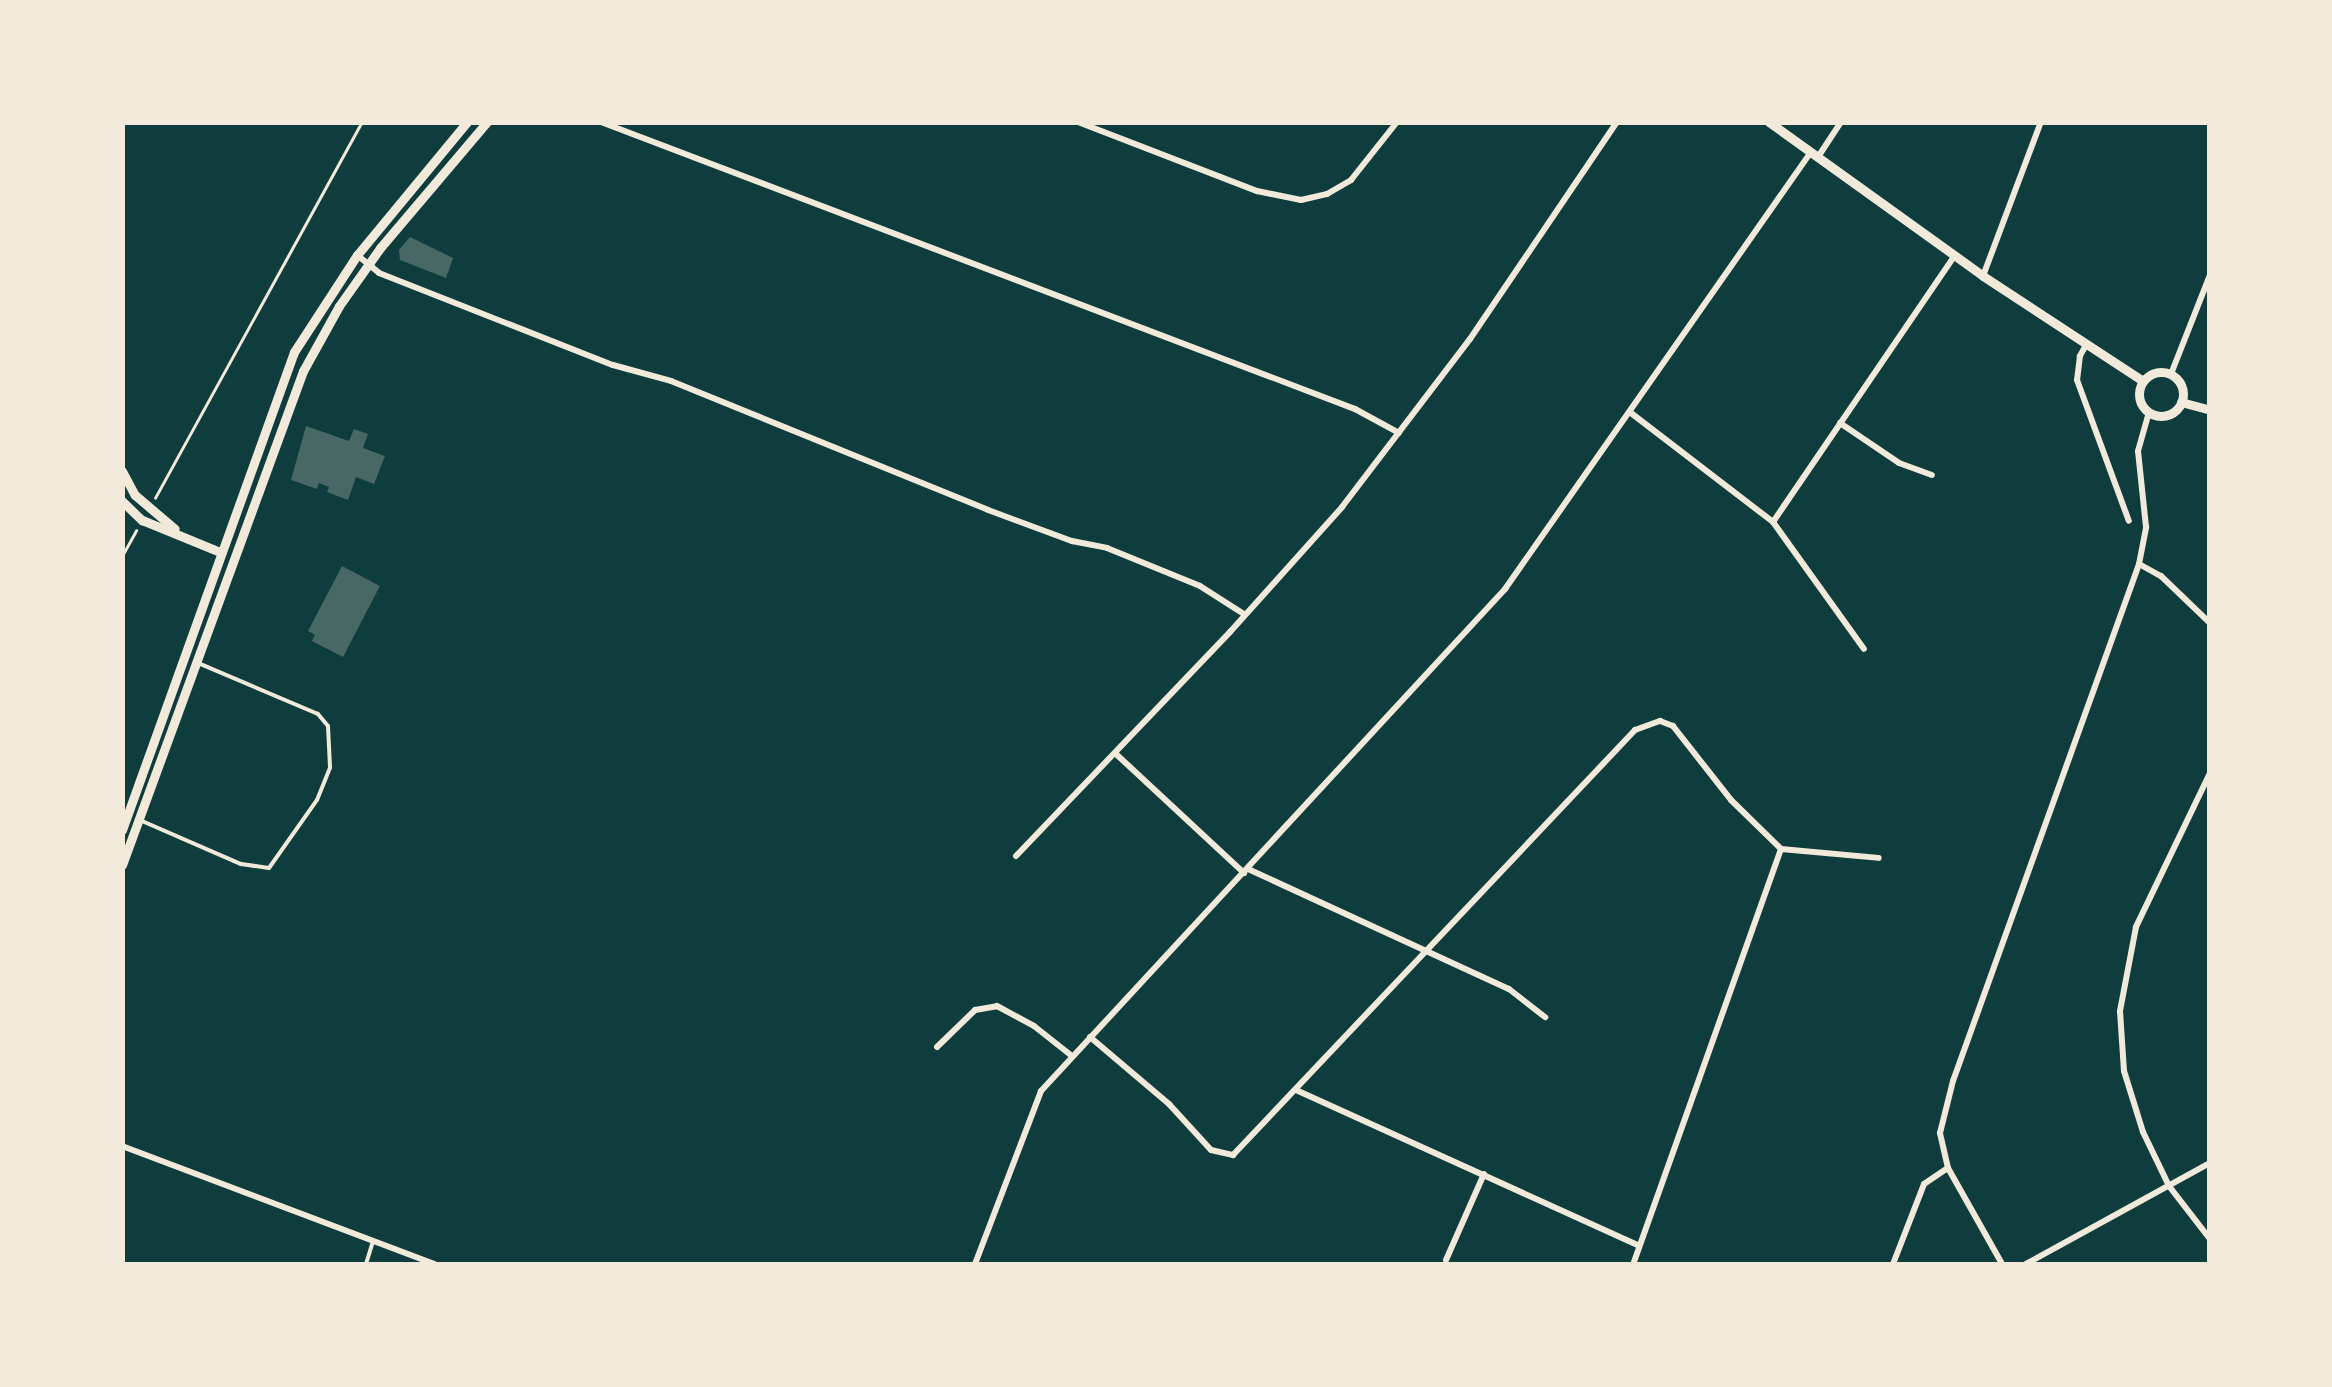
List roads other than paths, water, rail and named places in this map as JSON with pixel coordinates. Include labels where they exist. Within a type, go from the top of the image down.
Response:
[{"type":"main road","points":[[122,830],[294,352],[358,254],[467,122]]},
{"type":"main road","points":[[122,864],[303,371],[339,306],[368,265],[487,122]]},
{"type":"main road","points":[[1770,122],[1983,276],[2143,381]]},
{"type":"main road","points":[[2156,372],[2171,374],[2180,383],[2181,402],[2168,414],[2149,412],[2139,396],[2143,381],[2156,372]]},
{"type":"main road","points":[[2181,402],[2210,410]]},
{"type":"main road","points":[[122,472],[127,492],[123,505],[142,520],[232,557]]},
{"type":"main road","points":[[127,492],[180,534]]},
{"type":"street","points":[[601,122],[1355,410],[1399,432]]},
{"type":"street","points":[[1078,122],[1257,191],[1301,200],[1327,194],[1352,180],[1397,122]]},
{"type":"street","points":[[1016,856],[1320,534],[1470,339],[1617,122]]},
{"type":"street","points":[[976,1264],[1042,1091],[1505,589],[1814,154],[1841,122]]},
{"type":"street","points":[[1983,276],[2041,122]]},
{"type":"street","points":[[358,254],[368,265],[613,365],[671,381],[988,510],[1072,541],[1106,548],[1200,586],[1244,614]]},
{"type":"street","points":[[1772,522],[1956,256]]},
{"type":"street","points":[[2171,374],[2210,274]]},
{"type":"street","points":[[2086,345],[2080,356],[2077,380],[2129,521]]},
{"type":"street","points":[[2002,1264],[1948,1168],[1940,1133],[1954,1082],[2139,564],[2146,527],[2138,451],[2149,412]]},
{"type":"street","points":[[1631,413],[1772,522],[1864,648]]},
{"type":"street","points":[[1840,423],[1898,463],[1932,475]]},
{"type":"street","points":[[2139,564],[2161,576],[2210,623]]},
{"type":"street","points":[[1090,1037],[1220,1155],[1242,1150],[1424,951],[1635,730],[1660,721],[1684,736],[1730,800],[1781,849],[1879,858]]},
{"type":"street","points":[[1116,754],[1246,871],[1509,989],[1545,1017]]},
{"type":"street","points":[[2210,772],[2136,927],[2120,1011],[2124,1071],[2132,1100],[2169,1186],[2210,1239]]},
{"type":"street","points":[[1633,1264],[1781,849]]},
{"type":"street","points":[[937,1048],[975,1010],[996,1006],[1034,1026],[1072,1056]]},
{"type":"street","points":[[1296,1090],[1638,1245]]},
{"type":"street","points":[[122,1146],[434,1264]]},
{"type":"street","points":[[2026,1264],[2210,1163]]},
{"type":"street","points":[[1893,1264],[1924,1184],[1948,1168]]},
{"type":"street","points":[[1446,1260],[1484,1174]]},
{"type":"lane","points":[[138,819],[242,864],[269,868],[317,800],[330,767],[328,726],[318,714],[194,662]]},
{"type":"lane","points":[[366,1264],[372,1241]]}]
